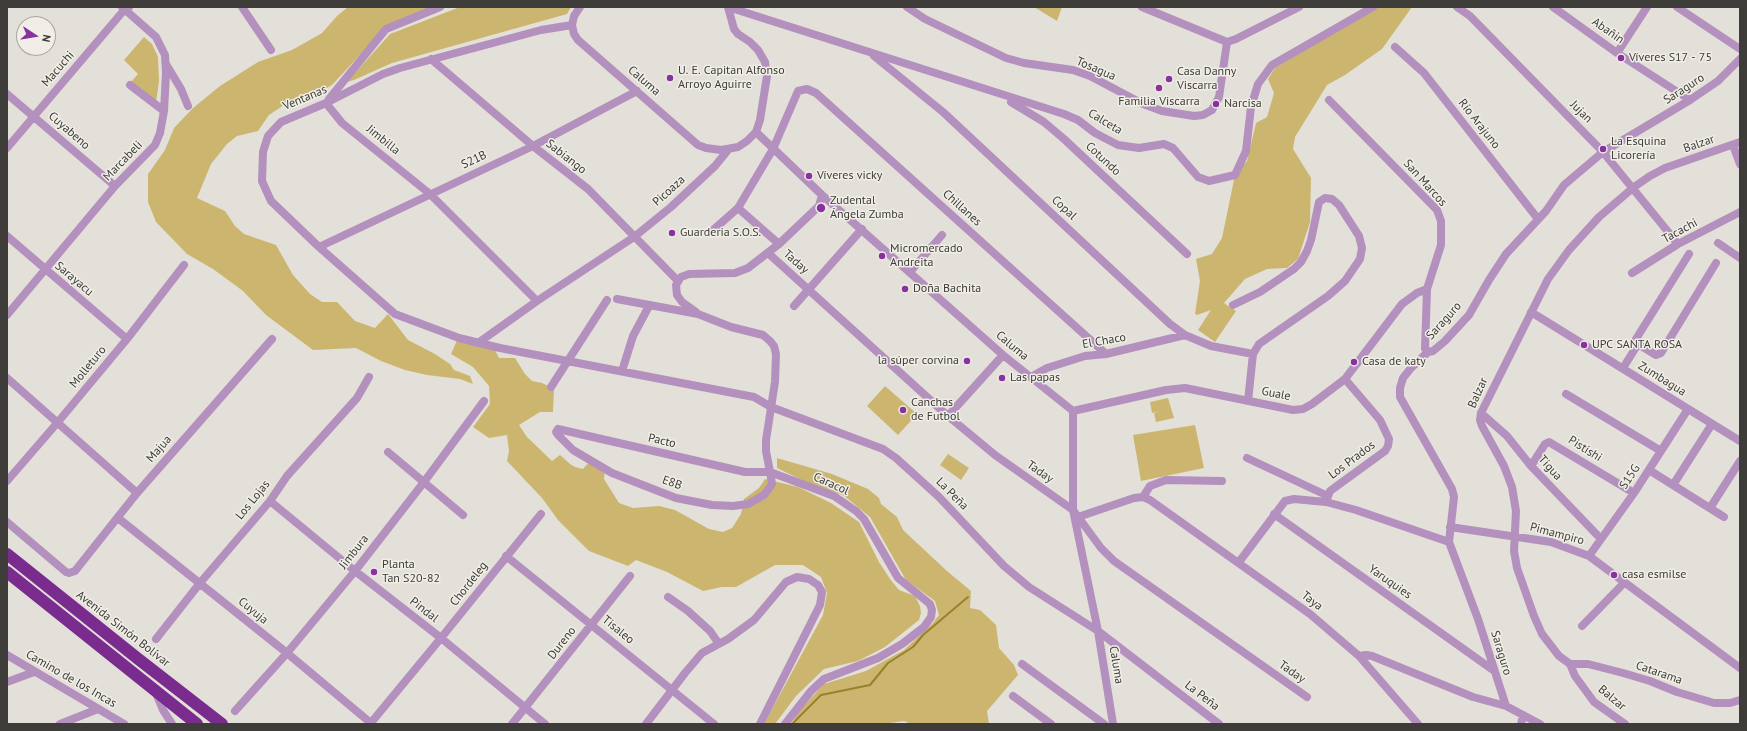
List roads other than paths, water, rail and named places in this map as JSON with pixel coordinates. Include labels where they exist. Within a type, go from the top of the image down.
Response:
[{"type":"highway","name":"Avenida Simón Bolívar","points":[[7,554],[222,724]]},
{"type":"highway","points":[[7,572],[196,724]]},
{"type":"street","points":[[242,7],[271,50]]},
{"type":"street","points":[[326,103],[386,30],[440,7]]},
{"type":"street","points":[[572,25],[574,16],[580,7]]},
{"type":"street","points":[[728,7],[734,30],[758,50],[766,67],[767,80],[760,120],[756,132]]},
{"type":"street","name":"Calceta","points":[[728,7],[1071,117],[1118,145],[1139,148],[1164,144],[1173,148],[1198,177],[1209,181],[1235,175],[1246,151],[1251,107],[1258,84],[1272,65],[1373,7]]},
{"type":"street","name":"Tosagua","points":[[907,7],[925,19],[1006,58],[1024,63],[1073,70],[1090,76],[1144,104],[1162,111],[1194,116],[1204,115],[1212,110],[1219,97],[1227,42]]},
{"type":"street","points":[[1142,7],[1227,42],[1236,39],[1299,7]]},
{"type":"street","name":"Jujan","points":[[1457,7],[1470,16],[1603,152],[1634,187],[1678,244]]},
{"type":"street","name":"Abañin","points":[[1553,7],[1617,53],[1690,100]]},
{"type":"street","points":[[1617,53],[1647,7]]},
{"type":"street","points":[[1677,7],[1740,49]]},
{"type":"street","name":"Marcabeli","points":[[7,315],[115,186],[155,145],[160,133],[164,111],[165,54],[156,37],[125,8]]},
{"type":"street","name":"Macuchi","points":[[7,148],[125,8]]},
{"type":"street","name":"Ventanas","points":[[567,362],[459,338],[396,314],[319,248],[271,202],[262,181],[261,166],[263,152],[268,136],[281,122],[326,103],[383,74],[432,59],[541,30],[572,25]]},
{"type":"street","name":"Caluma","points":[[572,25],[574,34],[578,40],[698,144],[715,150],[728,150]]},
{"type":"street","name":"Río Arajuno","points":[[1395,47],[1424,73],[1538,219]]},
{"type":"street","name":"Copal","points":[[872,54],[943,112],[1170,324],[1185,335],[1211,346],[1253,354]]},
{"type":"street","name":"Sabiango","points":[[432,59],[533,146],[588,189],[678,281]]},
{"type":"street","name":"Saraguro","points":[[1506,706],[1493,670],[1478,618],[1449,542],[1454,498],[1452,489],[1400,397],[1400,388],[1403,378],[1428,352],[1433,351],[1445,341],[1469,315],[1506,254],[1538,219],[1564,185],[1603,152],[1690,100],[1718,81],[1740,59]]},
{"type":"street","points":[[165,63],[181,89],[188,106]]},
{"type":"street","points":[[130,85],[164,111]]},
{"type":"street","name":"Chillanes","points":[[773,149],[798,91],[807,89],[816,93],[1106,354]]},
{"type":"street","name":"S21B","points":[[319,248],[533,146],[637,91]]},
{"type":"street","name":"Cotundo","points":[[994,93],[1044,122],[1188,254]]},
{"type":"street","name":"Cuyabeno","points":[[7,94],[115,186]]},
{"type":"street","name":"San Marcos","points":[[1329,100],[1437,210],[1441,221],[1442,245],[1427,289],[1425,349],[1428,352]]},
{"type":"street","name":"Jimbilla","points":[[326,103],[342,123],[430,194],[537,301]]},
{"type":"street","name":"Caluma","points":[[756,132],[822,195],[1003,355],[1074,411],[1073,510],[1098,631],[1113,724]]},
{"type":"street","name":"Picoaza","points":[[478,343],[537,301],[634,237],[671,207],[715,166],[728,150],[747,141],[756,132]]},
{"type":"street","points":[[1736,144],[1740,164]]},
{"type":"street","name":"Balzar","points":[[1625,724],[1594,702],[1575,676],[1570,664],[1559,656],[1542,634],[1517,568],[1514,551],[1516,511],[1512,487],[1504,466],[1482,426],[1480,420],[1481,413],[1548,279],[1569,250],[1599,217],[1634,187],[1665,168],[1736,144]]},
{"type":"street","points":[[712,231],[738,208],[773,149]]},
{"type":"street","points":[[698,314],[678,297],[676,290],[678,281],[681,277],[689,274],[736,273],[748,268],[779,244],[819,206],[822,195]]},
{"type":"street","points":[[1233,305],[1260,292],[1294,269],[1301,262],[1311,240],[1319,202],[1325,198],[1332,199],[1339,205],[1359,236],[1362,248],[1360,259],[1354,270],[1345,281],[1328,296],[1259,344],[1253,354],[1248,401]]},
{"type":"street","points":[[738,208],[779,244]]},
{"type":"street","name":"Tacachi","points":[[1632,273],[1678,244],[1740,212]]},
{"type":"street","points":[[794,306],[862,229]]},
{"type":"street","points":[[910,272],[942,235]]},
{"type":"street","name":"Sarayacu","points":[[7,236],[127,339]]},
{"type":"street","points":[[1718,243],[1740,258]]},
{"type":"street","name":"Taday","points":[[768,253],[948,416],[995,455],[1073,510],[1100,548],[1114,562],[1307,697]]},
{"type":"street","points":[[1689,254],[1635,342],[1656,355],[1661,353],[1716,263]]},
{"type":"street","name":"Molleturo","points":[[7,481],[127,339],[184,265]]},
{"type":"street","name":"Guale","points":[[1074,411],[1175,388],[1185,388],[1293,410],[1303,409],[1345,379],[1402,304],[1417,293],[1427,289]]},
{"type":"street","points":[[617,299],[698,314],[731,327],[763,335],[772,343],[776,354],[766,451],[770,472]]},
{"type":"street","points":[[551,387],[607,300]]},
{"type":"street","points":[[622,371],[633,336],[649,306]]},
{"type":"street","name":"Zumbagua","points":[[1531,312],[1740,440]]},
{"type":"street","name":"El Chaco","points":[[1030,377],[1047,368],[1085,356],[1106,354],[1185,335]]},
{"type":"street","name":"Majua","points":[[7,522],[66,572],[69,573],[75,571],[118,518],[136,493],[272,339]]},
{"type":"street","points":[[1623,368],[1638,344]]},
{"type":"street","points":[[948,416],[1003,355]]},
{"type":"street","name":"La Peña","points":[[567,362],[622,371],[754,397],[771,408],[882,449],[896,458],[939,498],[1014,574],[1035,591],[1098,631],[1219,724]]},
{"type":"street","name":"Los Lojas","points":[[156,639],[200,583],[270,500],[287,476],[357,398],[369,377]]},
{"type":"street","points":[[7,378],[136,493]]},
{"type":"street","name":"Los Prados","points":[[1327,499],[1330,491],[1385,451],[1388,446],[1387,435],[1380,420],[1345,379]]},
{"type":"street","points":[[1566,394],[1661,451]]},
{"type":"street","name":"Jimbura","points":[[235,711],[287,653],[355,571],[484,401]]},
{"type":"street","name":"S15G","points":[[1589,556],[1634,493],[1688,409]]},
{"type":"street","name":"Tigua","points":[[1481,413],[1507,436],[1531,466],[1601,539]]},
{"type":"street","points":[[1673,485],[1712,424]]},
{"type":"street","name":"Pacto","points":[[559,436],[556,432],[558,429],[746,472],[770,472]]},
{"type":"street","name":"E8B","points":[[559,436],[572,450],[612,473],[676,498],[705,504],[733,506],[748,504],[764,495],[772,484],[770,472]]},
{"type":"street","name":"Pistishi","points":[[1531,466],[1545,444],[1549,442],[1634,493]]},
{"type":"street","points":[[388,452],[463,515]]},
{"type":"street","points":[[1247,458],[1327,499],[1449,542]]},
{"type":"street","points":[[1710,508],[1740,461]]},
{"type":"street","points":[[1649,470],[1724,517]]},
{"type":"street","name":"Caracol","points":[[770,472],[834,496],[856,511],[864,519],[898,578],[928,601],[932,610],[931,617],[927,623],[902,644],[878,658],[824,679],[811,692],[785,724]]},
{"type":"street","points":[[1078,517],[1134,498],[1143,497],[1150,486],[1166,480],[1222,481]]},
{"type":"street","name":"Taya","points":[[1143,497],[1150,500],[1239,562],[1310,614],[1359,656],[1418,724]]},
{"type":"street","points":[[1239,562],[1285,501],[1327,499]]},
{"type":"street","name":"Pindal","points":[[270,500],[355,571],[441,638],[545,724]]},
{"type":"street","name":"Chordeleg","points":[[371,724],[541,514]]},
{"type":"street","name":"Yaruquies","points":[[1274,514],[1493,670]]},
{"type":"street","name":"Cuyuja","points":[[118,518],[287,653],[371,724]]},
{"type":"street","name":"Pimampiro","points":[[1450,526],[1551,542],[1589,556],[1740,668]]},
{"type":"street","name":"Tisaleo","points":[[506,556],[714,724]]},
{"type":"street","name":"Dureno","points":[[512,724],[630,576]]},
{"type":"street","points":[[646,724],[702,653],[728,639],[754,620],[782,586],[791,578],[797,577],[809,579],[814,582],[822,592],[820,605],[760,724]]},
{"type":"street","points":[[1582,626],[1624,583]]},
{"type":"street","points":[[668,597],[688,610],[710,631],[720,644]]},
{"type":"street","name":"Camino de los Incas","points":[[7,655],[124,724]]},
{"type":"street","points":[[1359,656],[1372,656],[1473,697],[1506,706],[1540,724]]},
{"type":"street","points":[[1022,664],[1104,724]]},
{"type":"street","name":"Catarama","points":[[1570,664],[1588,664],[1623,673],[1714,703],[1730,703],[1740,700]]},
{"type":"street","points":[[7,682],[34,672]]},
{"type":"street","points":[[154,691],[172,724]]},
{"type":"street","points":[[1013,696],[1051,724]]},
{"type":"street","points":[[60,724],[98,709]]},
{"type":"street","points":[[1521,724],[1523,715]]},
{"type":"waterway","points":[[792,724],[821,695],[870,685],[888,663],[913,647],[923,635],[968,597]]},
{"type":"place","name":"Víveres S17 - 75","points":[[1621,58]]},
{"type":"place","name":"U. E. Capitan Alfonso Arroyo Aguirre","points":[[670,78]]},
{"type":"place","name":"Casa Danny Viscarra","points":[[1169,79]]},
{"type":"place","name":"Familia Viscarra","points":[[1159,88]]},
{"type":"place","name":"Narcisa","points":[[1216,104]]},
{"type":"place","name":"La Esquina Licorería","points":[[1603,149]]},
{"type":"place","name":"Víveres vicky","points":[[809,176]]},
{"type":"place","name":"Zudental Ángela Zumba","points":[[821,208]]},
{"type":"place","name":"Guarderia S.O.S.","points":[[672,233]]},
{"type":"place","name":"Micromercado Andreita","points":[[882,256]]},
{"type":"place","name":"Doña Bachita","points":[[905,289]]},
{"type":"place","name":"UPC SANTA ROSA","points":[[1584,345]]},
{"type":"place","name":"la súper corvina","points":[[967,361]]},
{"type":"place","name":"Casa de katy","points":[[1354,362]]},
{"type":"place","name":"Las papas","points":[[1002,378]]},
{"type":"place","name":"Canchas de Futbol","points":[[903,410]]},
{"type":"place","name":"Planta Tan S20-82","points":[[374,572]]},
{"type":"place","name":"casa esmilse","points":[[1614,575]]}]
